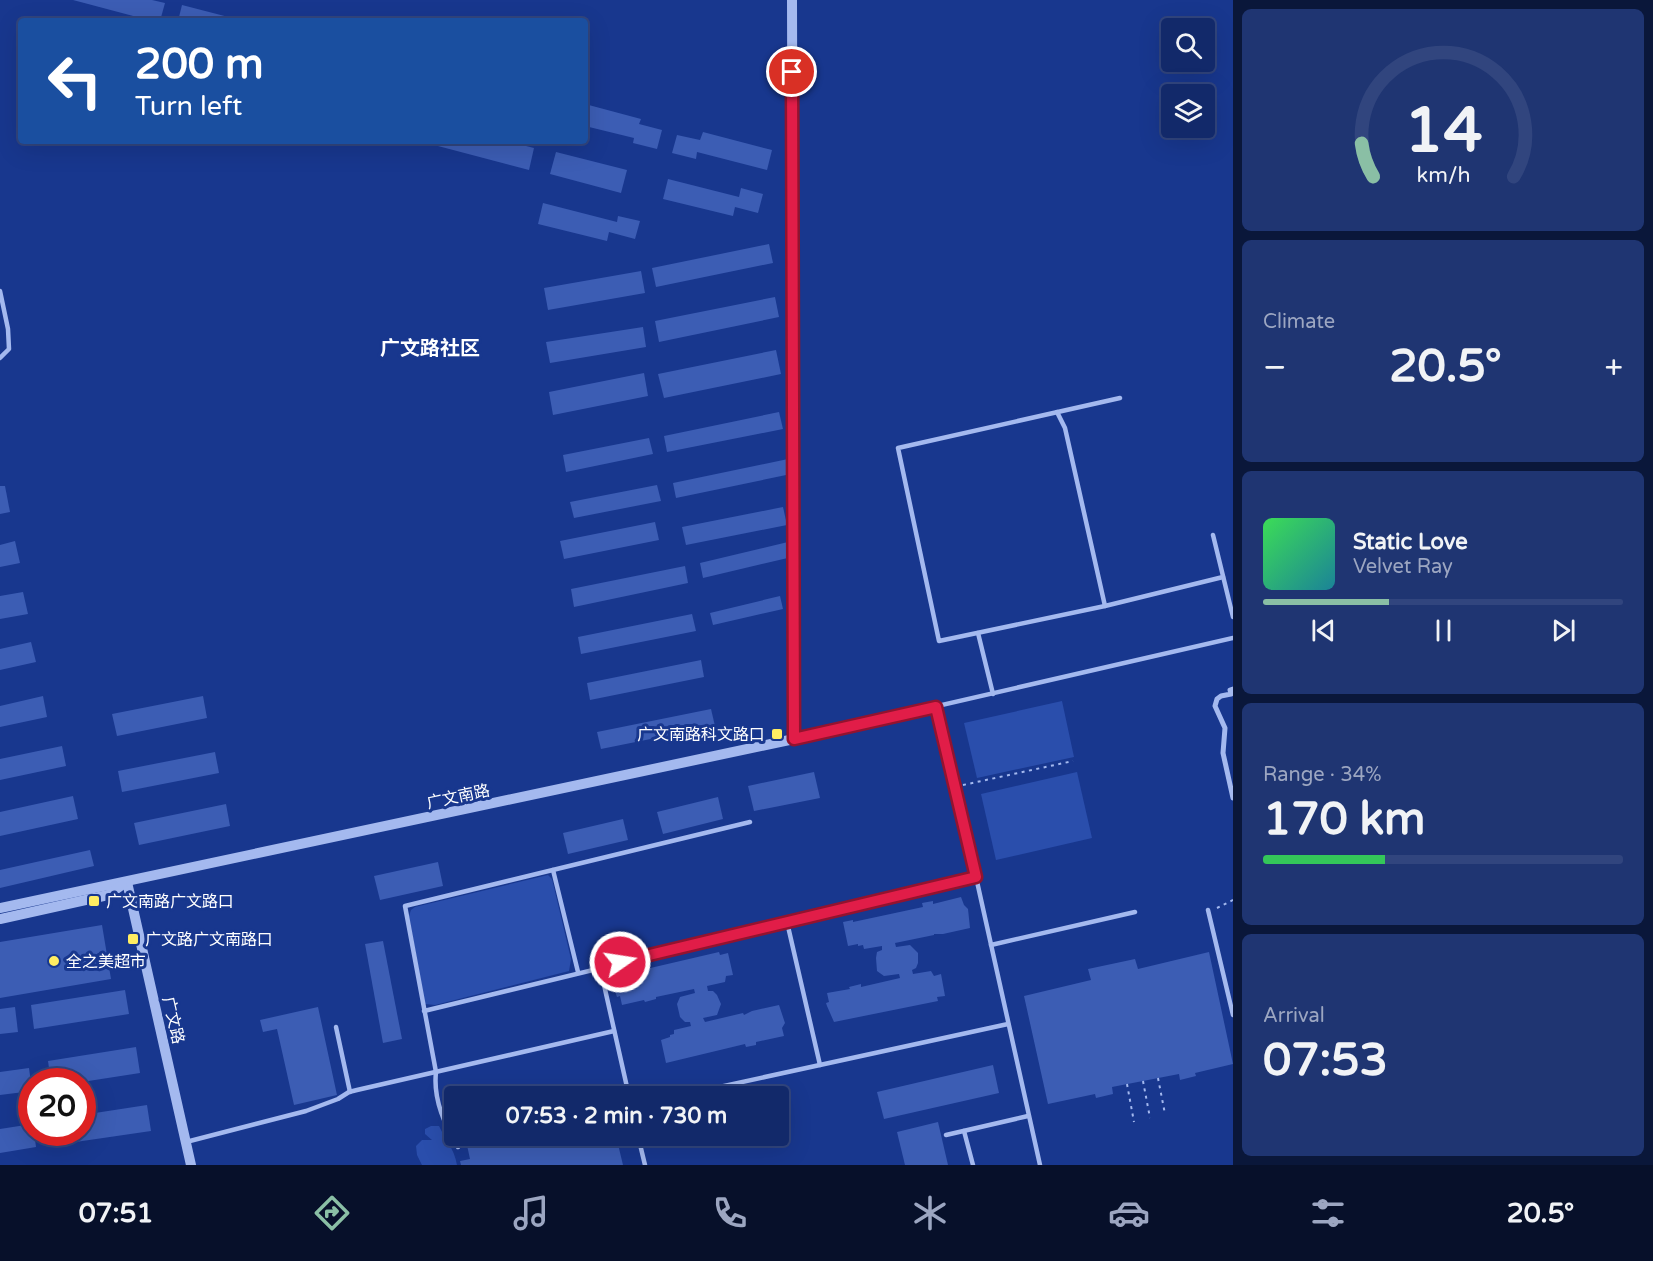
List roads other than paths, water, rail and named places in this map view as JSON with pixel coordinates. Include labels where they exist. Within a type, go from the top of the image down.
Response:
[{"type":"street","points":[[792,0],[794,739]]},
{"type":"street","points":[[1233,689],[1230,690],[1231,694],[1217,699],[1215,706],[1216,713],[1225,728],[1222,753],[1233,798]]},
{"type":"street","name":"广文南路","points":[[0,908],[794,739]]},
{"type":"street","name":"广文南路","points":[[0,919],[108,895],[127,882]]},
{"type":"street","name":"广文路","points":[[127,882],[191,1165]]},
{"type":"lane","points":[[0,291],[10,338],[9,349],[0,358]]},
{"type":"lane","points":[[1120,398],[898,448],[939,641],[1105,606],[1223,577]]},
{"type":"lane","points":[[1057,412],[1065,428],[1105,606]]},
{"type":"lane","points":[[1213,535],[1233,617]]},
{"type":"lane","points":[[978,633],[993,694]]},
{"type":"lane","points":[[794,739],[1233,638]]},
{"type":"lane","points":[[936,707],[1040,1165]]},
{"type":"lane","points":[[458,1147],[444,1119],[438,1100],[436,1072],[405,906],[750,822]]},
{"type":"lane","points":[[553,870],[578,972]]},
{"type":"lane","points":[[424,1011],[976,877]]},
{"type":"lane","points":[[1208,910],[1233,1015]]},
{"type":"lane","points":[[991,945],[1135,912]]},
{"type":"lane","points":[[787,922],[820,1065]]},
{"type":"lane","points":[[600,967],[627,1086]]},
{"type":"lane","points":[[724,1086],[1008,1024]]},
{"type":"lane","points":[[336,1027],[350,1092]]},
{"type":"lane","points":[[186,1142],[306,1111],[350,1092],[614,1032]]},
{"type":"lane","points":[[946,1135],[1028,1116]]},
{"type":"lane","points":[[964,1131],[973,1165]]},
{"type":"lane","points":[[640,1146],[645,1165]]},
{"type":"place","name":"广文南路科文路口","points":[[777,734]]},
{"type":"place","name":"广文南路广文路口","points":[[94,901]]},
{"type":"place","name":"广文路广文南路口","points":[[133,939]]},
{"type":"place","name":"全之美超市","points":[[54,961]]},
{"type":"district","name":"广文路社区","points":[[430,348]]}]
